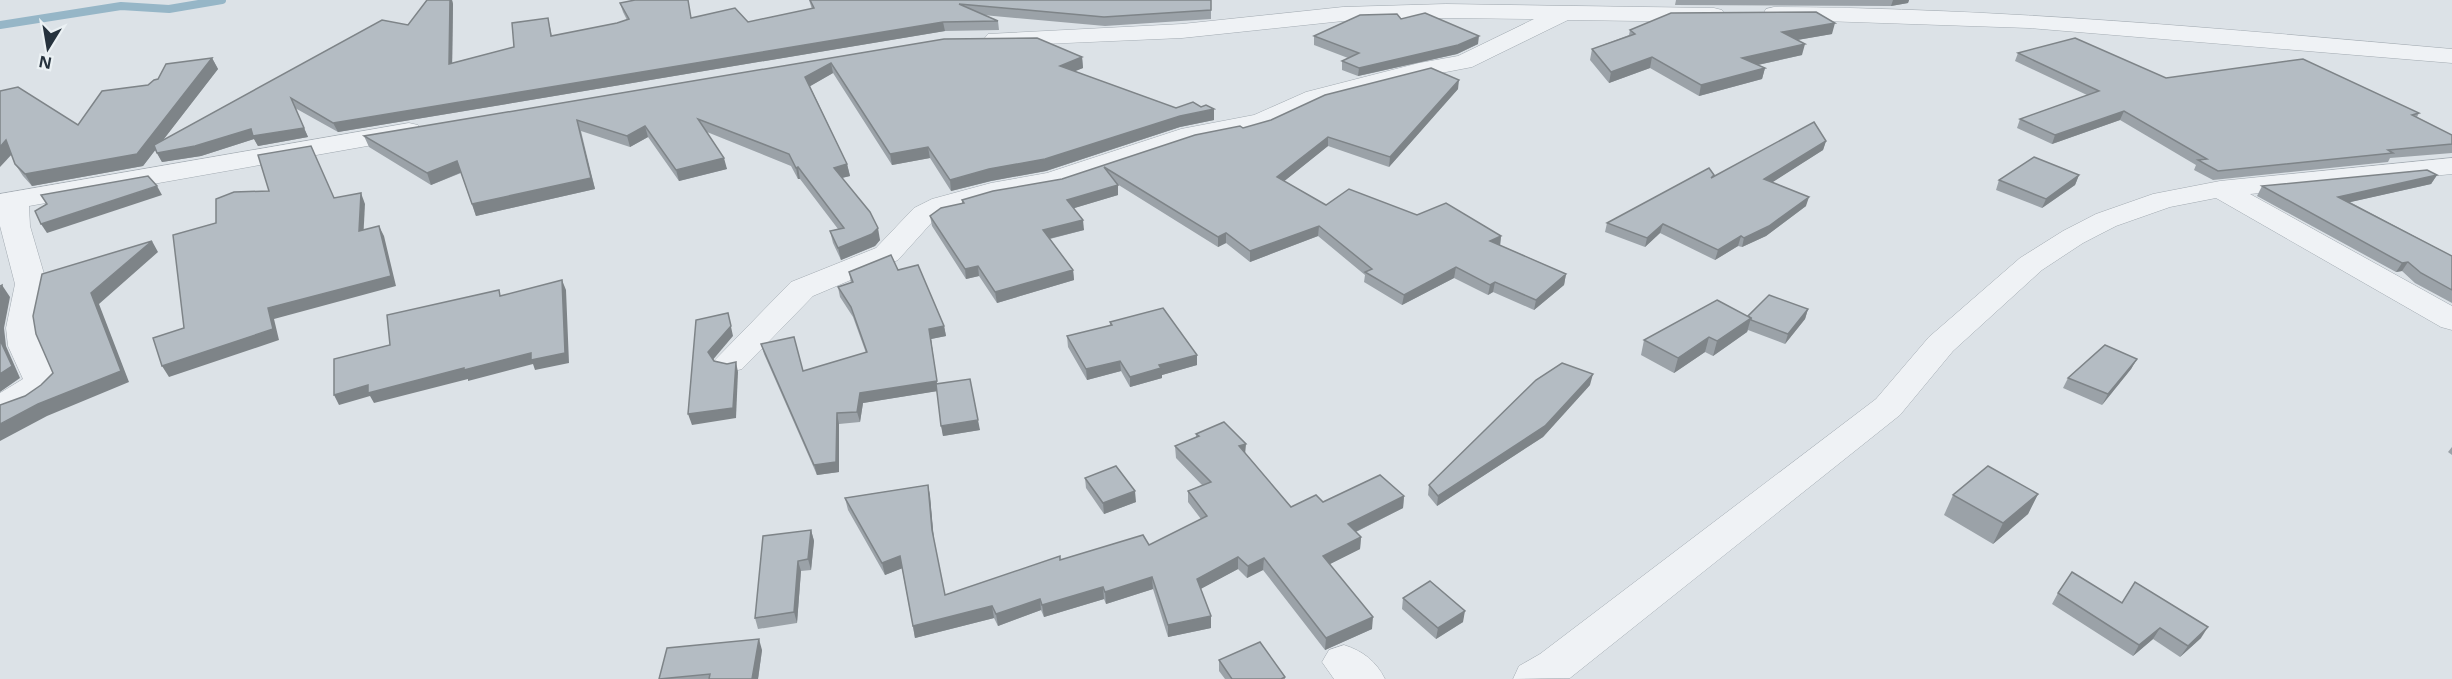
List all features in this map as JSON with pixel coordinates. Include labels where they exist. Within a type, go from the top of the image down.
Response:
[{"type":"street","points":[[730,362],[802,289],[887,255],[924,214],[942,205],[991,192],[1052,181],[1190,135],[1261,122],[1315,97],[1419,70],[1464,62],[1565,13],[1656,0]]},
{"type":"street","points":[[977,40],[1182,31],[1343,14],[1446,11],[1742,15],[1845,13],[1996,18],[2452,56]]},
{"type":"street","points":[[0,408],[42,383],[25,346],[22,328],[31,284],[7,201],[427,128]]},
{"type":"street","points":[[1545,677],[1888,407],[1941,344],[2031,264],[2073,237],[2106,220],[2163,200],[2220,189],[2452,166]]},
{"type":"street","points":[[2220,189],[2380,277],[2452,320]]},
{"type":"building","points":[[427,0],[450,0],[449,64],[514,47],[512,23],[548,18],[551,36],[629,19],[620,3],[635,0],[688,0],[691,18],[735,8],[748,22],[814,8],[810,0],[1211,0],[1211,10],[1104,17],[959,4],[998,21],[943,22],[333,123],[291,98],[304,128],[253,136],[251,129],[195,146],[157,153],[154,145],[382,20],[408,25]]},
{"type":"building","points":[[1816,12],[1835,23],[1782,32],[1805,44],[1742,58],[1765,68],[1701,85],[1652,57],[1611,72],[1592,49],[1635,34],[1630,30],[1671,13]]},
{"type":"building","points":[[1425,13],[1479,36],[1458,45],[1359,68],[1342,61],[1359,53],[1314,36],[1360,15],[1397,14],[1401,19]]},
{"type":"building","points":[[1037,38],[1082,57],[1060,66],[1176,108],[1193,102],[1201,107],[1206,105],[1214,109],[1180,116],[1045,159],[989,169],[950,180],[928,147],[890,154],[831,63],[805,77],[847,164],[834,168],[870,212],[878,228],[872,234],[838,248],[830,231],[844,228],[798,167],[796,168],[789,154],[698,119],[724,158],[676,170],[645,126],[627,136],[577,120],[591,178],[472,204],[457,161],[427,173],[364,136],[944,39]]},
{"type":"building","points":[[2075,38],[2166,78],[2303,59],[2419,113],[2412,115],[2452,135],[2452,144],[2388,150],[2393,153],[2218,171],[2198,160],[2207,159],[2124,111],[2055,135],[2020,119],[2099,91],[2018,53]]},
{"type":"building","points":[[212,58],[137,154],[25,174],[15,164],[6,140],[0,147],[0,91],[18,87],[78,125],[102,91],[148,85],[158,79],[166,64]]},
{"type":"building","points":[[1431,68],[1459,80],[1390,157],[1328,137],[1277,177],[1326,205],[1349,189],[1417,215],[1446,203],[1501,236],[1490,241],[1566,274],[1536,300],[1495,282],[1490,285],[1456,267],[1404,295],[1365,272],[1372,269],[1319,226],[1250,251],[1226,233],[1218,237],[1104,167],[1118,185],[1067,200],[1083,220],[1043,230],[1073,270],[995,292],[978,266],[965,269],[930,216],[941,208],[964,203],[962,200],[993,191],[1062,179],[1195,135],[1240,126],[1243,128],[1271,120],[1325,95]]},
{"type":"building","points":[[1814,122],[1826,141],[1764,179],[1809,197],[1769,226],[1744,238],[1741,236],[1718,250],[1663,224],[1647,238],[1607,223],[1709,168],[1714,175],[1711,178]]},
{"type":"building","points":[[311,146],[334,198],[361,193],[359,231],[379,226],[391,276],[268,308],[273,329],[162,366],[153,338],[184,328],[173,235],[216,223],[216,199],[234,192],[269,191],[258,155]]},
{"type":"building","points":[[2034,157],[2079,175],[2046,199],[1999,180]]},
{"type":"building","points":[[2427,170],[2437,175],[2338,197],[2452,256],[2452,290],[2421,273],[2408,262],[2402,263],[2262,186]]},
{"type":"building","points":[[148,176],[157,186],[41,224],[35,211],[47,204],[41,195]]},
{"type":"building","points":[[152,241],[91,293],[121,371],[38,404],[0,424],[0,405],[25,396],[53,373],[36,334],[33,316],[42,274]]},
{"type":"building","points":[[891,255],[898,270],[918,265],[944,326],[929,329],[937,381],[860,393],[857,412],[837,413],[836,462],[814,465],[761,344],[794,337],[803,371],[867,352],[851,307],[838,287],[853,282],[849,272]]},
{"type":"building","points":[[562,280],[565,353],[531,360],[531,353],[368,393],[368,385],[334,395],[334,359],[390,345],[387,315],[499,290],[500,296]]},
{"type":"building","points":[[1769,295],[1808,309],[1788,334],[1751,320],[1748,316]]},
{"type":"building","points":[[1717,300],[1751,318],[1717,341],[1709,337],[1678,358],[1644,340]]},
{"type":"building","points":[[1163,308],[1197,355],[1159,365],[1161,368],[1130,377],[1120,361],[1086,369],[1067,336],[1112,325],[1110,322]]},
{"type":"building","points":[[728,313],[731,326],[708,352],[714,361],[727,364],[736,362],[733,408],[688,414],[696,320]]},
{"type":"building","points":[[0,340],[12,366],[0,374]]},
{"type":"building","points":[[2105,345],[2137,359],[2108,394],[2068,378]]},
{"type":"building","points":[[1562,363],[1593,374],[1545,426],[1438,496],[1429,485],[1536,380]]},
{"type":"building","points":[[970,379],[978,420],[941,426],[936,384]]},
{"type":"building","points":[[1224,422],[1246,444],[1239,446],[1291,507],[1316,495],[1323,502],[1380,475],[1404,496],[1348,524],[1361,537],[1323,556],[1373,617],[1326,638],[1264,558],[1248,566],[1238,557],[1197,579],[1211,616],[1168,625],[1152,577],[1105,592],[1103,587],[1042,605],[1040,599],[996,614],[992,606],[913,626],[900,556],[882,563],[845,498],[928,485],[932,530],[945,595],[1060,556],[1060,560],[1143,535],[1149,545],[1207,516],[1188,491],[1211,482],[1175,446]]},
{"type":"building","points":[[1116,466],[1135,491],[1103,503],[1085,478]]},
{"type":"building","points":[[1988,466],[2038,494],[2003,523],[1953,495]]},
{"type":"building","points":[[811,530],[808,559],[798,561],[794,612],[755,618],[763,536]]},
{"type":"building","points":[[2072,572],[2122,603],[2135,582],[2208,627],[2188,646],[2160,628],[2139,645],[2058,593]]},
{"type":"building","points":[[1430,581],[1465,611],[1438,628],[1403,598]]},
{"type":"building","points":[[759,639],[752,679],[709,679],[710,674],[659,679],[667,648]]},
{"type":"building","points":[[1260,642],[1285,677],[1281,679],[1232,679],[1219,660]]},
{"type":"waterway","points":[[0,25],[121,6],[169,9],[222,0]]}]
